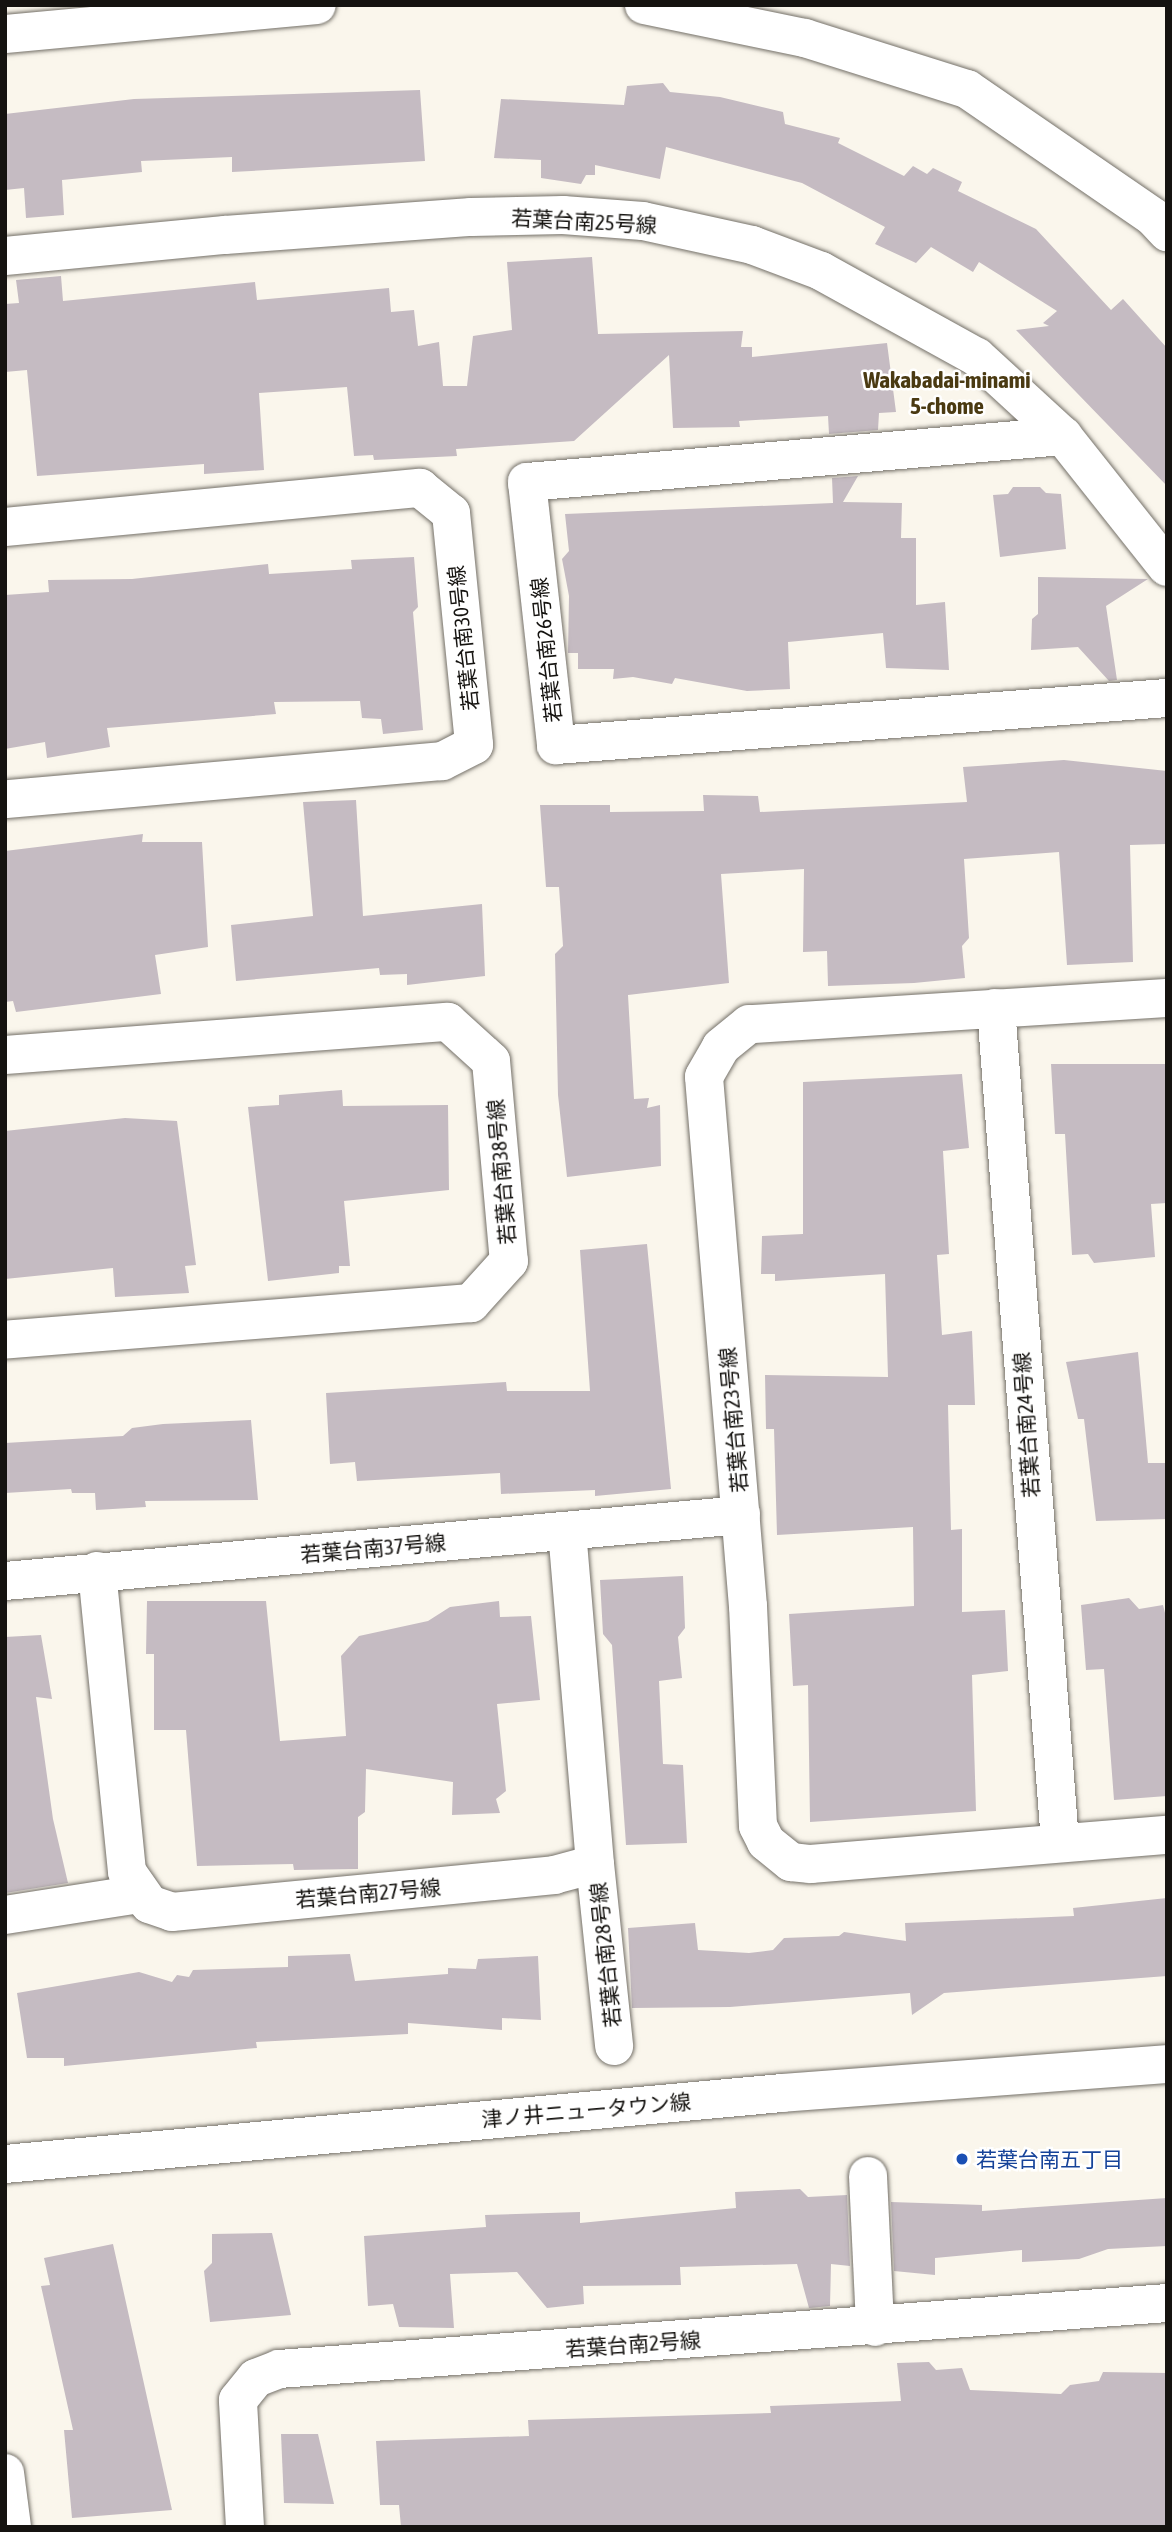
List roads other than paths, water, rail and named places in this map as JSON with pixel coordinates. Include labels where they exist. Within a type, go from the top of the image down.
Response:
[{"type":"street","points":[[5,34],[317,5]]},
{"type":"street","points":[[644,5],[805,37],[967,89],[1162,217]]},
{"type":"street","name":"若葉台南25号線","points":[[5,256],[471,217],[563,215],[643,221],[752,245],[821,271],[977,357],[1063,436],[1167,567]]},
{"type":"street","name":"若葉台南26号線","points":[[1063,436],[527,482],[556,745],[1167,698]]},
{"type":"street","name":"若葉台南30号線","points":[[5,527],[420,488],[451,513],[474,745],[442,761],[5,799]]},
{"type":"street","name":"若葉台南23号線","points":[[1167,998],[749,1024],[721,1047],[705,1077],[741,1515],[758,1826],[777,1854],[791,1862],[811,1864],[1167,1835]]},
{"type":"street","name":"若葉台南24号線","points":[[996,1008],[1060,1842]]},
{"type":"street","name":"若葉台南38号線","points":[[5,1055],[448,1022],[491,1061],[509,1261],[471,1303],[5,1340]]},
{"type":"street","name":"若葉台南37号線","points":[[5,1581],[741,1515]]},
{"type":"street","points":[[566,1531],[595,1864]]},
{"type":"street","points":[[5,1915],[139,1894],[127,1872],[97,1571]]},
{"type":"street","name":"若葉台南27号線","points":[[139,1894],[149,1904],[172,1912],[554,1875],[595,1864]]},
{"type":"street","name":"若葉台南28号線","points":[[595,1864],[614,2046]]},
{"type":"street","name":"津ノ井ニュータウン線","points":[[5,2164],[782,2092],[1167,2064]]},
{"type":"street","points":[[868,2176],[875,2327]]},
{"type":"street","name":"若葉台南2号線","points":[[245,2527],[238,2400],[245,2388],[265,2373],[1167,2303]]},
{"type":"street","points":[[5,2473],[12,2527]]},
{"type":"place","name":"若葉台南五丁目","points":[[962,2159]]},
{"type":"district","name":"Wakabadai-minami 5-chome","points":[[947,393]]}]
